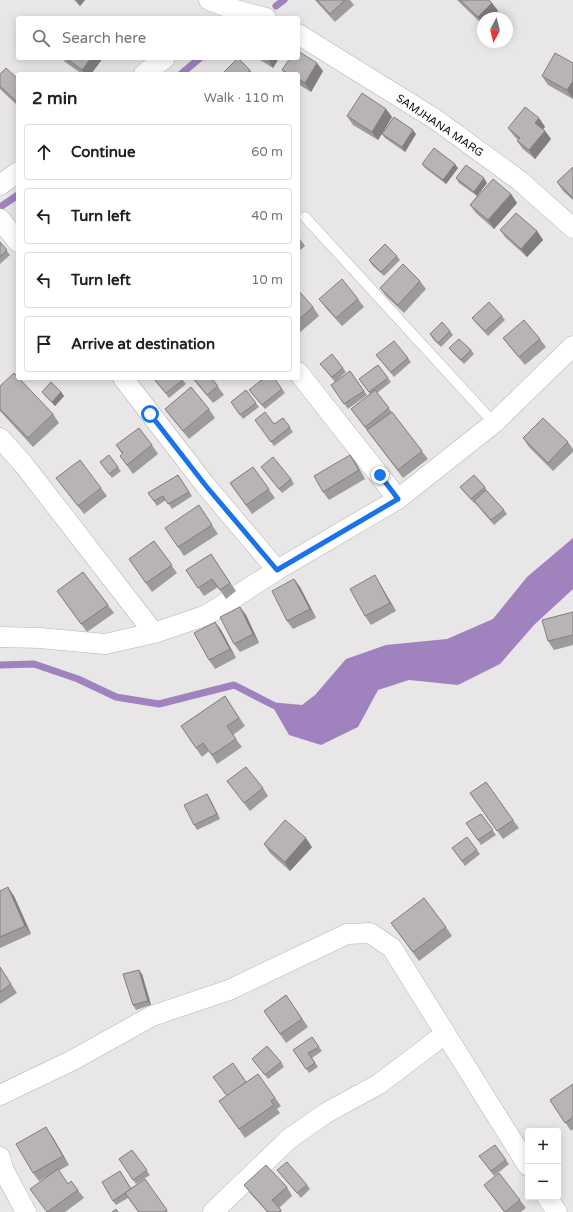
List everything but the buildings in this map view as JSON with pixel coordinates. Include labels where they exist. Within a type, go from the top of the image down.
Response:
[{"type":"street","points":[[209,0],[229,14],[248,16]]},
{"type":"street","name":"SAMJHANA MARG","points":[[300,35],[435,119],[520,181],[573,228]]},
{"type":"street","points":[[146,72],[162,60]]},
{"type":"street","points":[[0,185],[16,173]]},
{"type":"street","points":[[0,219],[16,239]]},
{"type":"street","points":[[0,637],[40,638],[105,644],[154,634],[207,615],[277,570],[398,499],[494,423],[573,346]]},
{"type":"street","points":[[300,375],[398,499]]},
{"type":"street","points":[[124,380],[206,486],[277,570]]},
{"type":"street","points":[[0,438],[24,465],[154,634]]},
{"type":"street","points":[[0,1094],[73,1060],[152,1016],[230,990],[347,934],[370,933],[392,948],[527,1164]]},
{"type":"street","points":[[213,1212],[289,1139],[326,1113],[379,1084],[445,1034]]},
{"type":"street","points":[[0,1157],[3,1169],[26,1212]]},
{"type":"street","points":[[550,1200],[557,1212]]},
{"type":"lane","points":[[305,217],[494,423]]},
{"type":"shaded area","points":[[573,538],[573,589],[534,625],[500,664],[458,685],[409,680],[378,690],[358,727],[321,745],[289,735],[270,702],[302,705],[315,695],[346,659],[386,645],[447,639],[493,619],[527,577]]},
{"type":"waterway","points":[[276,6],[284,0]]},
{"type":"waterway","points":[[183,72],[198,60]]},
{"type":"waterway","points":[[0,207],[16,196]]},
{"type":"waterway","points":[[0,665],[34,664],[78,679],[116,697],[159,704],[234,685],[277,707]]},
{"type":"route","points":[[150,414],[206,486],[277,570],[398,499],[380,475]]}]
